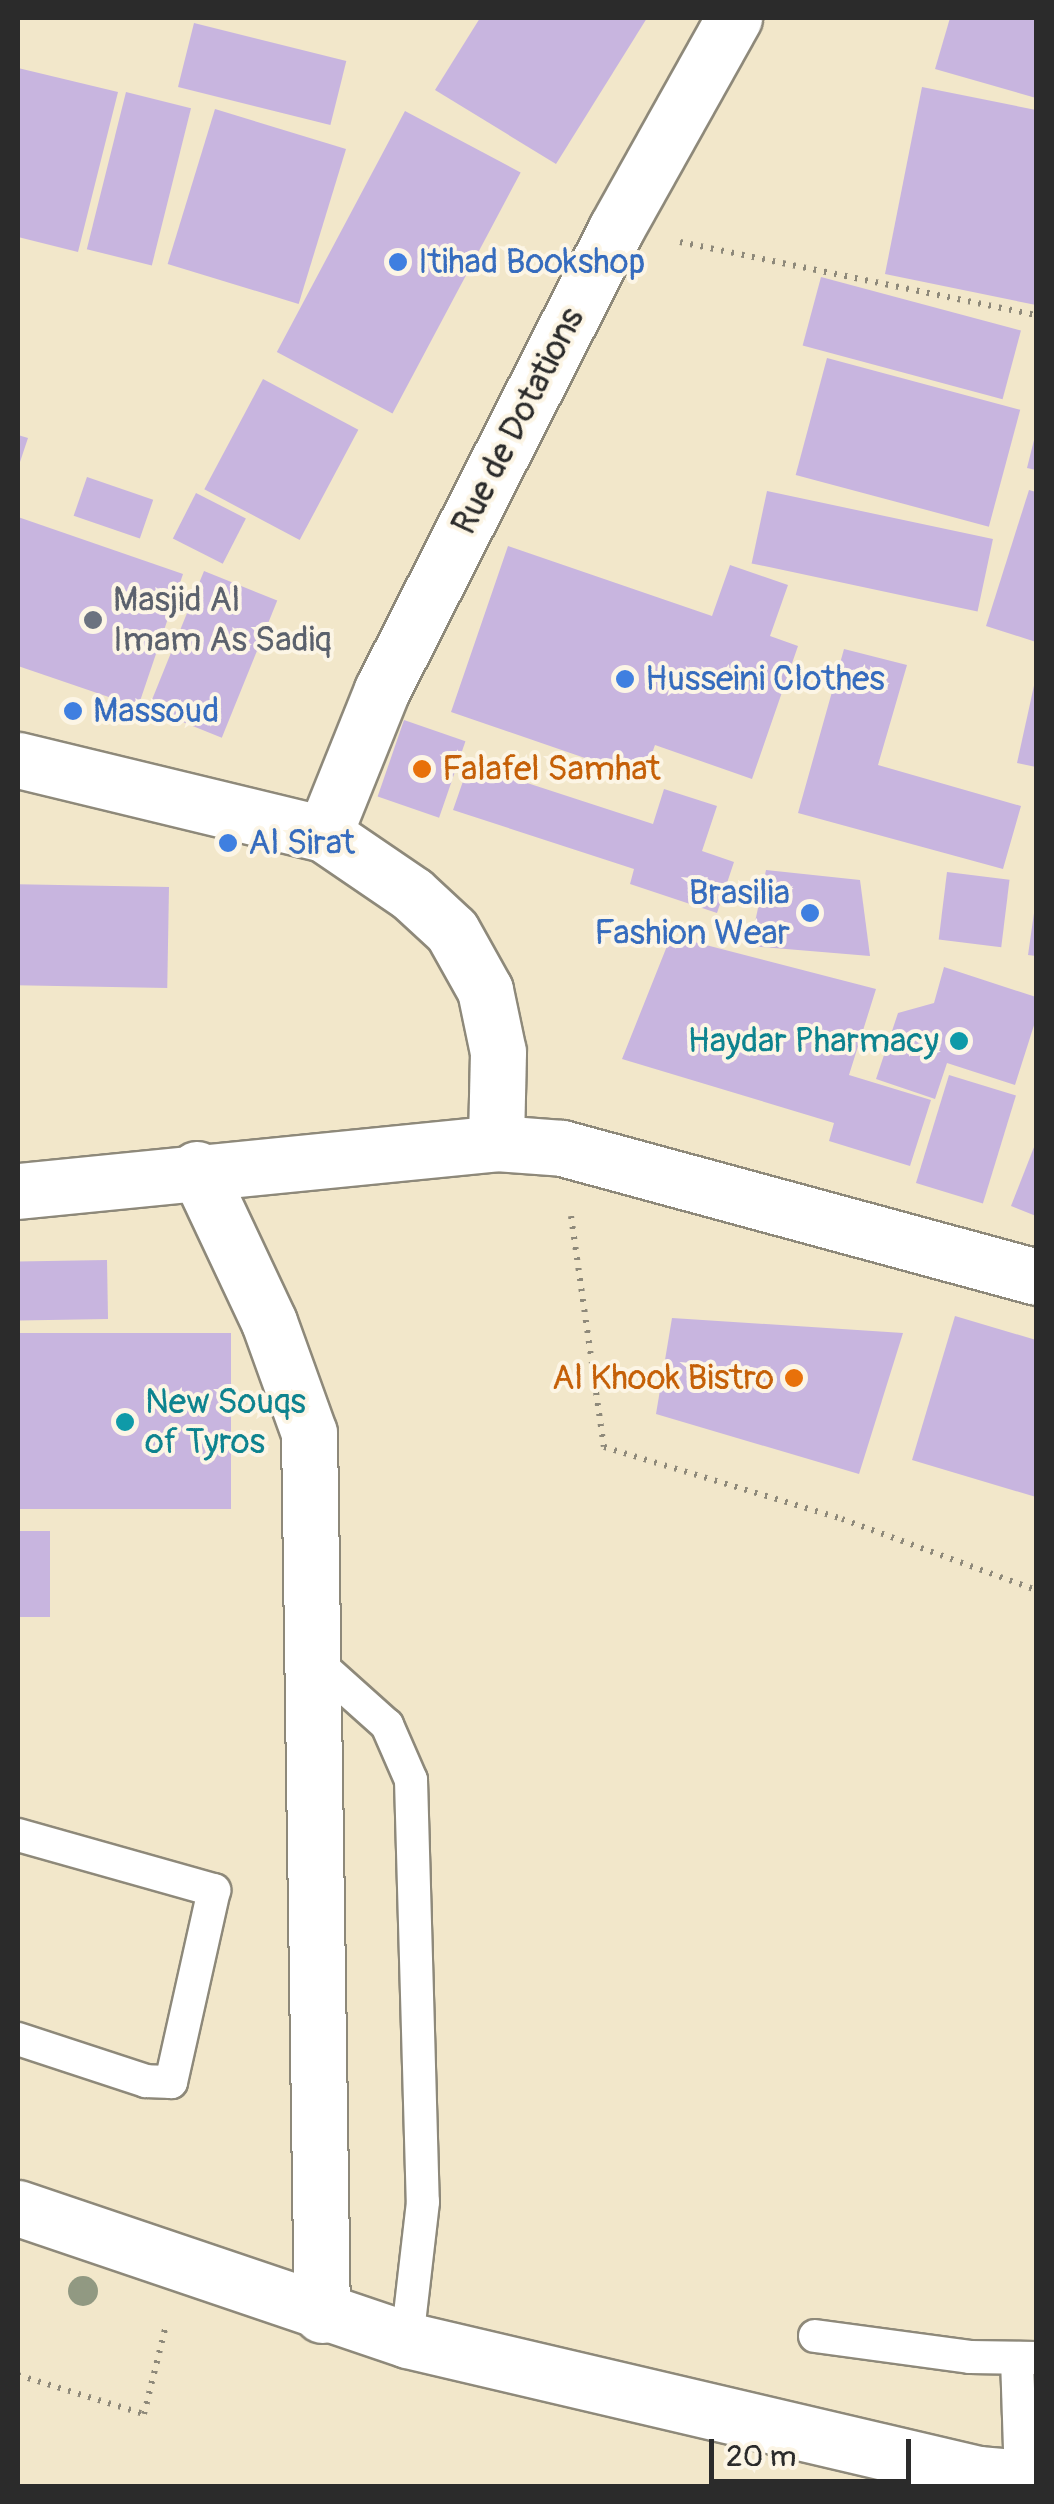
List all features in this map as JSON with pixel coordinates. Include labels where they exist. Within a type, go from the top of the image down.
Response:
[{"type":"street","name":"Rue de Dotations","points":[[324,834],[382,690],[616,228],[734,18]]},
{"type":"street","points":[[18,760],[324,834],[412,894],[460,946],[485,990],[498,1052],[496,1143]]},
{"type":"street","points":[[18,1191],[197,1169],[496,1143],[562,1148],[1036,1276]]},
{"type":"street","points":[[197,1169],[269,1322],[309,1433],[322,2316]]},
{"type":"street","points":[[18,2208],[322,2316],[406,2340],[978,2474],[1029,2478]]},
{"type":"lane","points":[[312,1658],[387,1725],[411,1780],[422,2202],[406,2340]]},
{"type":"lane","points":[[18,1835],[214,1890],[171,2082],[146,2081],[18,2039]]},
{"type":"lane","points":[[815,2336],[1027,2358],[1029,2478]]},
{"type":"path","points":[[616,228],[1036,315]]},
{"type":"path","points":[[562,1148],[604,1447],[842,1520],[1036,1590]]},
{"type":"path","points":[[18,2375],[144,2414],[170,2310]]},
{"type":"building","points":[[480,18],[647,18],[556,164],[435,90]]},
{"type":"building","points":[[950,18],[1036,18],[1036,98],[935,69]]},
{"type":"building","points":[[194,23],[346,61],[330,125],[178,87]]},
{"type":"building","points":[[18,68],[118,92],[78,252],[18,237]]},
{"type":"building","points":[[922,87],[1036,110],[1036,305],[885,274]]},
{"type":"building","points":[[126,92],[191,108],[152,265],[87,249]]},
{"type":"building","points":[[215,109],[346,149],[299,304],[168,264]]},
{"type":"building","name":"Itihad Bookshop","points":[[405,111],[521,173],[393,414],[277,352]]},
{"type":"building","points":[[821,277],[1021,331],[1003,399],[803,346]]},
{"type":"building","points":[[827,358],[1020,410],[989,527],[796,475]]},
{"type":"building","points":[[263,379],[358,430],[300,540],[204,489]]},
{"type":"building","points":[[18,435],[28,438],[18,468]]},
{"type":"building","points":[[1036,436],[1036,470],[1027,468]]},
{"type":"building","points":[[87,477],[153,500],[140,539],[74,516]]},
{"type":"building","points":[[1029,490],[1036,492],[1036,642],[986,626]]},
{"type":"building","points":[[767,491],[993,539],[978,611],[752,563]]},
{"type":"building","points":[[196,493],[246,518],[223,564],[173,538]]},
{"type":"building","name":"Masjid Al Imam As Sadiq","points":[[18,517],[183,574],[138,707],[18,666]]},
{"type":"building","name":"Husseini Clothes","points":[[508,546],[712,616],[730,565],[788,585],[770,636],[798,646],[752,779],[655,745],[643,778],[451,712]]},
{"type":"building","points":[[204,571],[277,601],[222,738],[149,708]]},
{"type":"building","points":[[844,649],[907,665],[878,765],[1021,806],[1003,869],[798,813]]},
{"type":"building","points":[[1036,681],[1036,767],[1017,763]]},
{"type":"building","name":"Falafel Samhat","points":[[404,720],[465,741],[439,818],[378,797]]},
{"type":"building","points":[[469,764],[653,824],[664,789],[717,806],[702,851],[734,862],[717,913],[630,884],[634,869],[453,810]]},
{"type":"building","name":"Brasilia Fashion Wear","points":[[766,870],[860,880],[870,956],[750,946]]},
{"type":"building","points":[[947,872],[1010,880],[1001,947],[939,939]]},
{"type":"building","points":[[18,884],[169,887],[167,988],[18,985]]},
{"type":"building","points":[[1036,913],[1036,956],[1028,955]]},
{"type":"building","points":[[671,936],[876,989],[849,1075],[931,1100],[910,1166],[829,1141],[834,1123],[622,1059]]},
{"type":"building","name":"Haydar Pharmacy","points":[[944,967],[1036,997],[1036,1019],[1015,1085],[947,1063],[935,1099],[876,1079],[898,1013],[934,1003]]},
{"type":"building","points":[[949,1075],[1016,1095],[983,1204],[916,1183]]},
{"type":"building","points":[[1036,1142],[1036,1216],[1011,1206]]},
{"type":"building","points":[[107,1260],[108,1319],[19,1321],[18,1262]]},
{"type":"building","points":[[955,1316],[1036,1340],[1036,1497],[912,1460]]},
{"type":"building","points":[[672,1318],[903,1333],[859,1474],[656,1414]]},
{"type":"building","name":"New Souqs of Tyros","points":[[18,1333],[231,1333],[231,1509],[18,1509]]},
{"type":"building","points":[[18,1531],[50,1531],[50,1617],[18,1617]]},
{"type":"place","name":"Itihad Bookshop","points":[[398,262]]},
{"type":"place","name":"Masjid Al Imam As Sadiq","points":[[93,620]]},
{"type":"place","name":"Husseini Clothes","points":[[625,679]]},
{"type":"place","name":"Massoud","points":[[73,711]]},
{"type":"place","name":"Falafel Samhat","points":[[422,769]]},
{"type":"place","name":"Al Sirat","points":[[228,843]]},
{"type":"place","name":"Brasilia Fashion Wear","points":[[810,913]]},
{"type":"place","name":"Haydar Pharmacy","points":[[959,1041]]},
{"type":"place","name":"Al Khook Bistro","points":[[794,1378]]},
{"type":"place","name":"New Souqs of Tyros","points":[[125,1422]]}]
